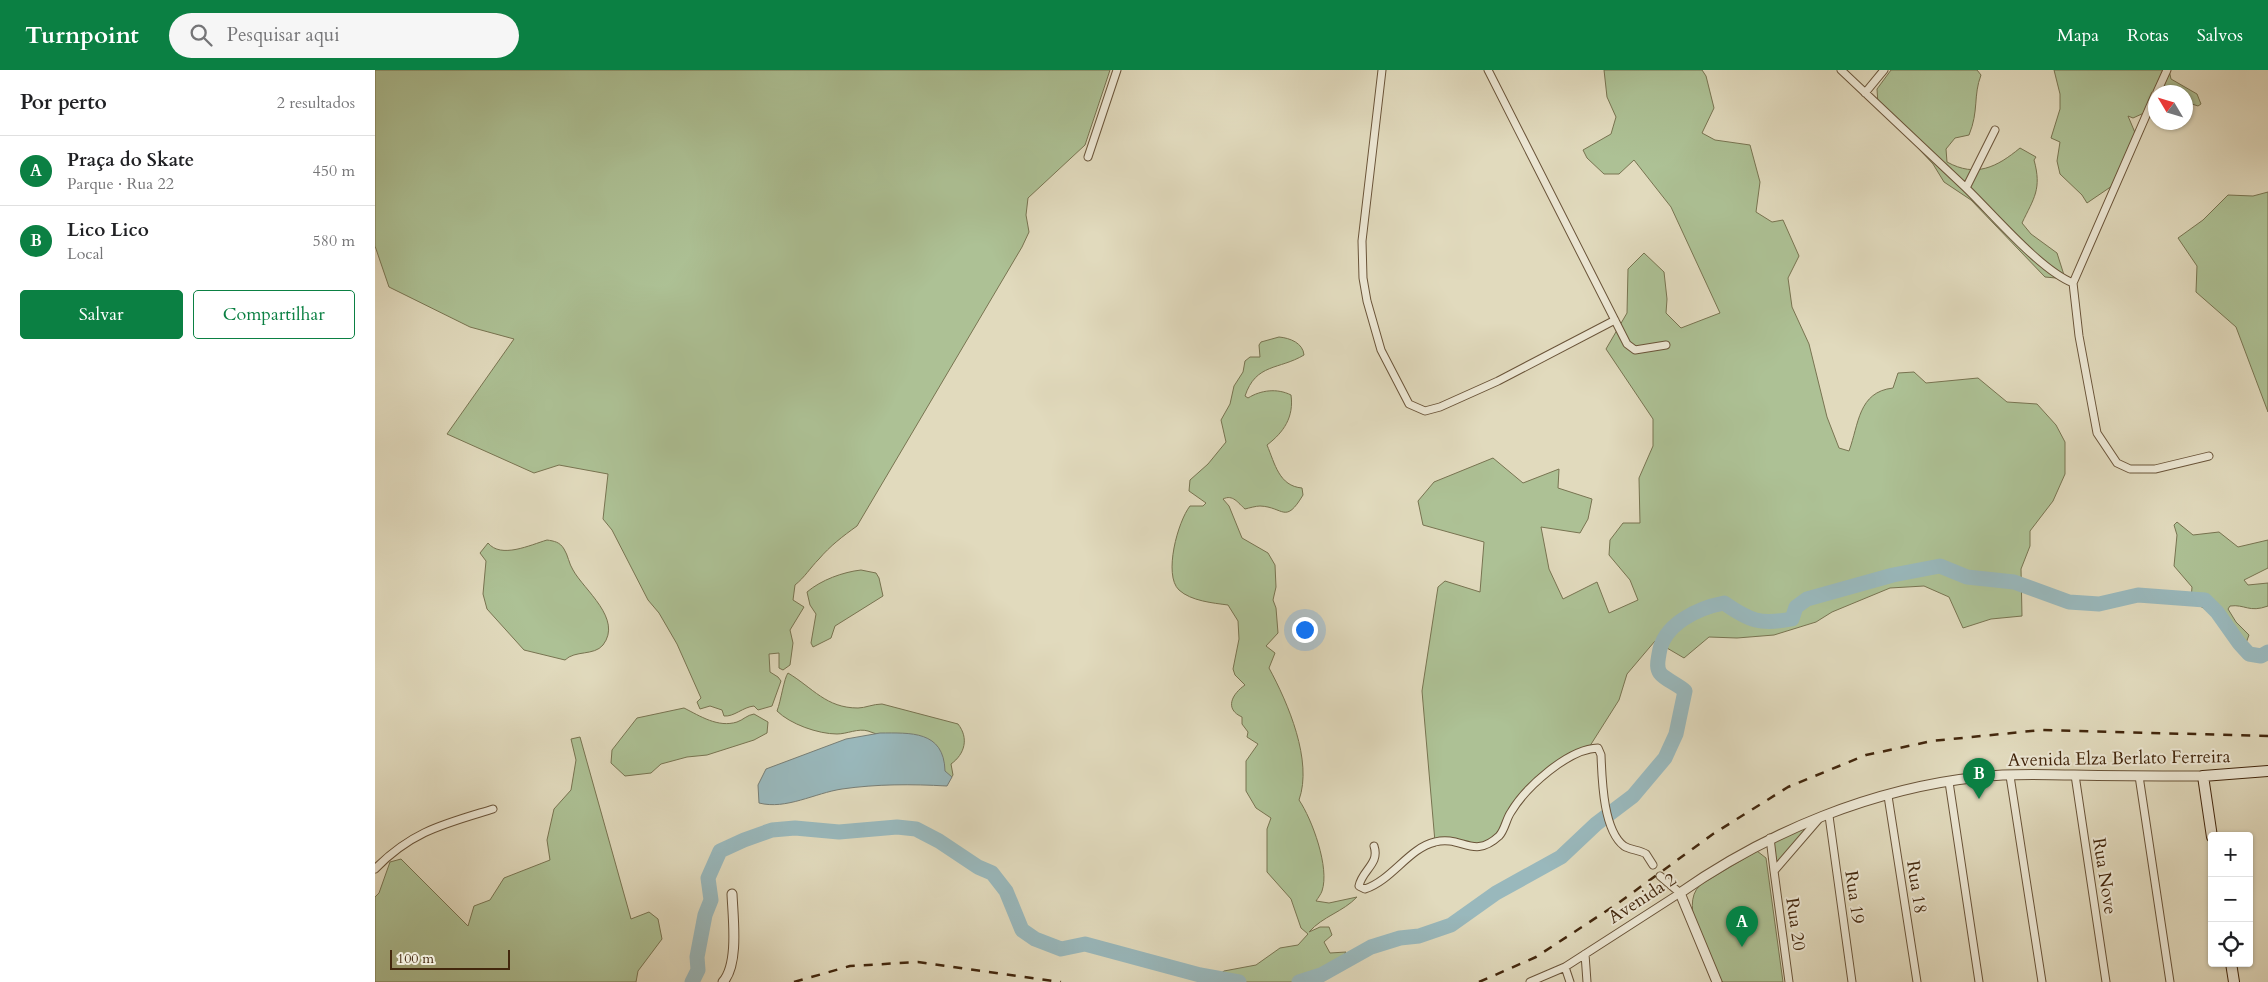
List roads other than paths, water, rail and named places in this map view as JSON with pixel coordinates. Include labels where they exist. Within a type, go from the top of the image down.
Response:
[{"type":"main road","name":"Avenida Elza Berlato Ferreira","points":[[2203,776],[2268,771]]},
{"type":"main road","points":[[2203,776],[2211,832]]},
{"type":"main road","points":[[2231,967],[2233,982]]},
{"type":"street","points":[[1088,157],[1117,70]]},
{"type":"street","points":[[1382,70],[1362,241],[1363,278],[1367,301],[1381,350],[1409,404],[1425,411],[1440,407],[1498,381],[1615,320]]},
{"type":"street","points":[[1487,70],[1631,349],[1666,345]]},
{"type":"street","points":[[1841,70],[2041,262],[2059,278],[2073,283]]},
{"type":"street","points":[[1865,93],[1884,70]]},
{"type":"street","points":[[2160,85],[2167,70]]},
{"type":"street","points":[[2148,112],[2073,283],[2079,336],[2097,433],[2117,464],[2130,469],[2155,469],[2209,456]]},
{"type":"street","points":[[1966,188],[1995,130]]},
{"type":"street","points":[[1374,846],[1376,853],[1374,861],[1361,878],[1359,886],[1365,889],[1377,885],[1421,848],[1435,842],[1453,841],[1471,847],[1487,846],[1501,834],[1511,812],[1540,779],[1567,758],[1588,749],[1598,748],[1601,755],[1605,801],[1617,837],[1625,846],[1646,854],[1653,865]]},
{"type":"street","points":[[2010,776],[2042,982]]},
{"type":"street","name":"Rua Nove","points":[[2075,776],[2106,982]]},
{"type":"street","points":[[2139,776],[2170,982]]},
{"type":"street","name":"Avenida Elza Berlato Ferreira","points":[[1770,838],[1913,788],[1980,777],[2203,776]]},
{"type":"street","points":[[1949,782],[1979,982]]},
{"type":"street","name":"Rua 18","points":[[1888,796],[1917,982]]},
{"type":"street","points":[[375,869],[404,844],[421,833],[493,809]]},
{"type":"street","name":"Rua 19","points":[[1829,816],[1853,982]]},
{"type":"street","points":[[1774,871],[1818,820]]},
{"type":"street","name":"Rua 20","points":[[1770,838],[1789,982]]},
{"type":"street","name":"Avenida 2","points":[[1530,982],[1565,966],[1585,954],[1710,872],[1770,838]]},
{"type":"street","points":[[1660,876],[1680,893],[1717,982]]},
{"type":"street","points":[[723,982],[731,968],[733,951],[732,894]]},
{"type":"street","points":[[1585,954],[1587,982]]},
{"type":"street","points":[[1565,966],[1570,982]]},
{"type":"water","points":[[880,733],[913,734],[932,741],[939,748],[945,771],[952,777],[947,786],[868,786],[832,791],[790,803],[769,805],[759,803],[758,785],[766,769],[846,739]]},
{"type":"waterway","points":[[1299,982],[1321,975],[1371,947],[1400,938],[1419,936],[1451,925],[1496,893],[1561,857],[1596,824],[1633,796],[1665,758],[1676,734],[1685,691],[1665,678],[1659,671],[1658,662],[1662,643],[1667,634],[1683,619],[1714,605],[1724,603],[1741,614],[1756,620],[1781,621],[1792,619],[1796,607],[1807,599],[1893,575],[1940,566],[1967,577],[2014,582],[2069,602],[2099,604],[2138,595],[2205,600],[2217,612],[2249,654],[2261,656],[2268,652]]},
{"type":"waterway","points":[[692,982],[698,970],[697,957],[705,915],[711,900],[708,878],[720,851],[772,830],[795,828],[839,832],[897,827],[916,829],[939,841],[978,867],[992,873],[1006,891],[1022,930],[1035,939],[1061,949],[1085,944],[1200,975],[1239,982]]},
{"type":"railway","points":[[1479,982],[1536,957],[1617,904],[1713,834],[1788,787],[1866,755],[1932,741],[2041,730],[2268,736]]},
{"type":"railway","points":[[794,982],[850,966],[918,962],[1061,982]]},
{"type":"place","name":"Lico Lico","points":[[1979,799]]},
{"type":"place","name":"Praça do Skate","points":[[1742,947]]}]
